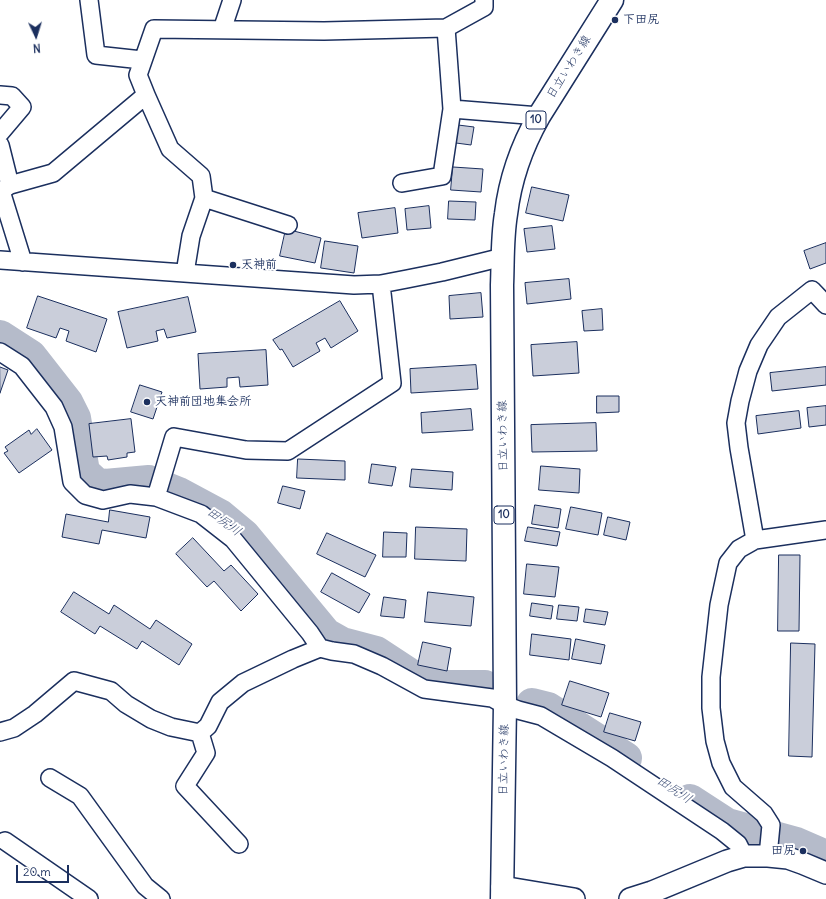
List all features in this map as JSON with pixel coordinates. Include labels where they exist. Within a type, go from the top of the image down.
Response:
[{"type":"main road","name":"日立いわき線","points":[[502,893],[505,705],[502,311],[503,257],[506,214],[514,176],[530,131],[612,0]]},
{"type":"street","points":[[89,0],[96,55],[142,60]]},
{"type":"street","points":[[222,30],[232,0]]},
{"type":"street","points":[[185,273],[191,236],[204,198],[201,176],[170,149],[138,75],[154,29],[324,31],[446,28],[484,7],[484,0]]},
{"type":"street","points":[[402,183],[442,176],[452,109],[446,28]]},
{"type":"street","points":[[23,262],[1,192],[10,185],[53,173],[146,94]]},
{"type":"street","points":[[0,95],[12,96],[22,107],[0,133]]},
{"type":"street","points":[[452,109],[539,116]]},
{"type":"street","points":[[0,145],[10,185]]},
{"type":"street","points":[[204,198],[288,225]]},
{"type":"street","points":[[0,260],[354,285],[382,284],[442,272],[503,257]]},
{"type":"street","points":[[158,488],[174,437],[246,450],[288,451],[392,383],[382,284]]},
{"type":"street","points":[[755,540],[736,423],[748,371],[759,345],[778,317],[812,290],[826,305]]},
{"type":"street","points":[[0,352],[22,366],[54,407],[63,427],[72,482],[85,495],[103,500],[158,488],[201,514],[233,539],[310,633],[320,648]]},
{"type":"street","points":[[770,843],[771,825],[764,814],[733,787],[721,763],[716,741],[711,708],[711,677],[719,606],[728,563],[739,549],[755,540],[826,530]]},
{"type":"street","points":[[200,733],[208,726],[220,702],[243,683],[320,648],[354,654],[382,666],[424,689],[480,695],[492,698],[518,710],[541,716],[612,758],[722,831],[738,844],[744,856]]},
{"type":"street","points":[[0,732],[14,728],[35,714],[74,681],[111,691],[126,704],[151,719],[171,727],[200,733]]},
{"type":"street","points":[[200,733],[206,753],[185,786],[239,844]]},
{"type":"street","points":[[50,778],[80,796],[145,886],[161,899]]},
{"type":"street","points":[[2,842],[89,899]]},
{"type":"street","points":[[630,899],[652,892],[727,861],[744,856],[770,843]]},
{"type":"street","points":[[770,843],[788,858],[826,873]]},
{"type":"street","points":[[502,893],[574,899]]},
{"type":"building","points":[[458,125],[474,127],[471,145],[456,143]]},
{"type":"building","points":[[453,167],[483,169],[481,192],[451,190]]},
{"type":"building","points":[[532,187],[569,195],[563,221],[526,213]]},
{"type":"building","points":[[449,201],[476,202],[475,220],[448,219]]},
{"type":"building","points":[[429,206],[431,228],[407,230],[405,209]]},
{"type":"building","points":[[395,208],[398,233],[362,238],[358,213]]},
{"type":"building","points":[[552,226],[555,249],[527,252],[524,229]]},
{"type":"building","points":[[286,229],[321,238],[315,263],[280,256]]},
{"type":"building","points":[[325,241],[358,246],[354,273],[321,268]]},
{"type":"building","points":[[826,243],[826,263],[810,269],[804,251]]},
{"type":"building","points":[[569,279],[571,299],[527,304],[525,283]]},
{"type":"building","points":[[481,293],[483,317],[450,319],[449,296]]},
{"type":"building","points":[[38,296],[107,319],[96,352],[66,341],[69,331],[60,328],[56,338],[27,328]]},
{"type":"building","points":[[188,297],[196,332],[167,338],[164,329],[156,331],[158,341],[127,348],[118,312]]},
{"type":"building","points":[[340,301],[358,331],[331,348],[325,338],[316,343],[320,351],[293,367],[282,349],[280,350],[273,340]]},
{"type":"building","points":[[602,309],[603,330],[584,331],[582,311]]},
{"type":"building","points":[[577,342],[579,373],[533,376],[531,345]]},
{"type":"building","points":[[266,350],[268,385],[240,387],[239,377],[227,378],[227,387],[200,389],[198,354]]},
{"type":"building","points":[[476,365],[478,389],[411,393],[410,369]]},
{"type":"building","points":[[0,367],[8,370],[0,393]]},
{"type":"building","points":[[826,367],[826,385],[772,391],[770,373]]},
{"type":"building","name":"天神前団地集会所","points":[[140,385],[162,392],[153,419],[131,412]]},
{"type":"building","points":[[597,396],[619,396],[619,412],[597,413]]},
{"type":"building","points":[[826,406],[826,425],[809,427],[807,408]]},
{"type":"building","points":[[471,409],[473,430],[422,433],[421,413]]},
{"type":"building","points":[[799,411],[801,428],[758,434],[756,416]]},
{"type":"building","points":[[131,419],[135,452],[127,453],[127,457],[108,460],[107,456],[93,457],[89,424]]},
{"type":"building","points":[[596,423],[597,451],[532,452],[531,425]]},
{"type":"building","points":[[37,429],[52,450],[19,473],[4,453],[8,451],[5,447],[29,430],[31,434]]},
{"type":"building","points":[[298,459],[345,461],[345,480],[297,478]]},
{"type":"building","points":[[372,464],[396,467],[392,486],[369,483]]},
{"type":"building","points":[[541,466],[580,469],[579,493],[539,490]]},
{"type":"building","points":[[412,469],[453,472],[452,490],[410,487]]},
{"type":"building","points":[[283,486],[305,491],[300,509],[278,503]]},
{"type":"building","points":[[535,505],[561,509],[558,528],[532,524]]},
{"type":"building","points":[[571,507],[602,513],[598,535],[566,529]]},
{"type":"building","points":[[110,510],[150,517],[146,538],[102,530],[99,544],[62,537],[66,514],[108,522]]},
{"type":"building","points":[[608,517],[630,522],[626,540],[604,535]]},
{"type":"building","points":[[416,527],[467,529],[466,561],[415,559]]},
{"type":"building","points":[[528,527],[560,532],[557,546],[525,541]]},
{"type":"building","points":[[384,532],[407,533],[406,557],[383,557]]},
{"type":"building","points":[[327,533],[376,555],[365,577],[317,554]]},
{"type":"building","points":[[193,538],[224,571],[231,565],[258,594],[241,611],[214,581],[207,587],[176,554]]},
{"type":"building","points":[[779,555],[800,555],[799,631],[778,631]]},
{"type":"building","points":[[527,564],[559,567],[555,597],[524,594]]},
{"type":"building","points":[[332,573],[370,594],[359,613],[321,592]]},
{"type":"building","points":[[74,592],[109,614],[114,605],[150,629],[156,620],[192,644],[179,665],[142,641],[137,649],[100,626],[95,634],[61,612]]},
{"type":"building","points":[[428,592],[474,597],[471,626],[425,622]]},
{"type":"building","points":[[384,597],[406,600],[404,618],[381,616]]},
{"type":"building","points":[[532,603],[553,606],[551,619],[530,616]]},
{"type":"building","points":[[559,605],[579,607],[577,621],[557,619]]},
{"type":"building","points":[[586,609],[608,612],[605,625],[584,622]]},
{"type":"building","points":[[532,634],[571,639],[569,660],[530,655]]},
{"type":"building","points":[[576,639],[605,645],[601,664],[572,659]]},
{"type":"building","points":[[423,642],[451,648],[447,671],[418,665]]},
{"type":"building","points":[[791,643],[815,644],[812,757],[789,756]]},
{"type":"building","points":[[570,681],[609,693],[601,717],[562,705]]},
{"type":"building","points":[[610,713],[641,722],[635,741],[604,732]]},
{"type":"waterway","name":"田尻川","points":[[0,336],[31,356],[67,402],[75,418],[84,472],[97,484],[105,485],[149,481],[179,493],[220,515],[244,535],[326,634],[342,643],[376,652],[408,673],[426,682],[447,686],[485,686]]},
{"type":"waterway","name":"田尻川","points":[[532,704],[548,708],[626,758]]},
{"type":"waterway","name":"田尻川","points":[[690,800],[727,824],[796,843],[826,856]]},
{"type":"place","name":"下田尻","points":[[615,20]]},
{"type":"place","name":"天神前","points":[[233,265]]},
{"type":"place","name":"天神前団地集会所","points":[[147,402]]},
{"type":"place","name":"田尻","points":[[803,851]]}]
